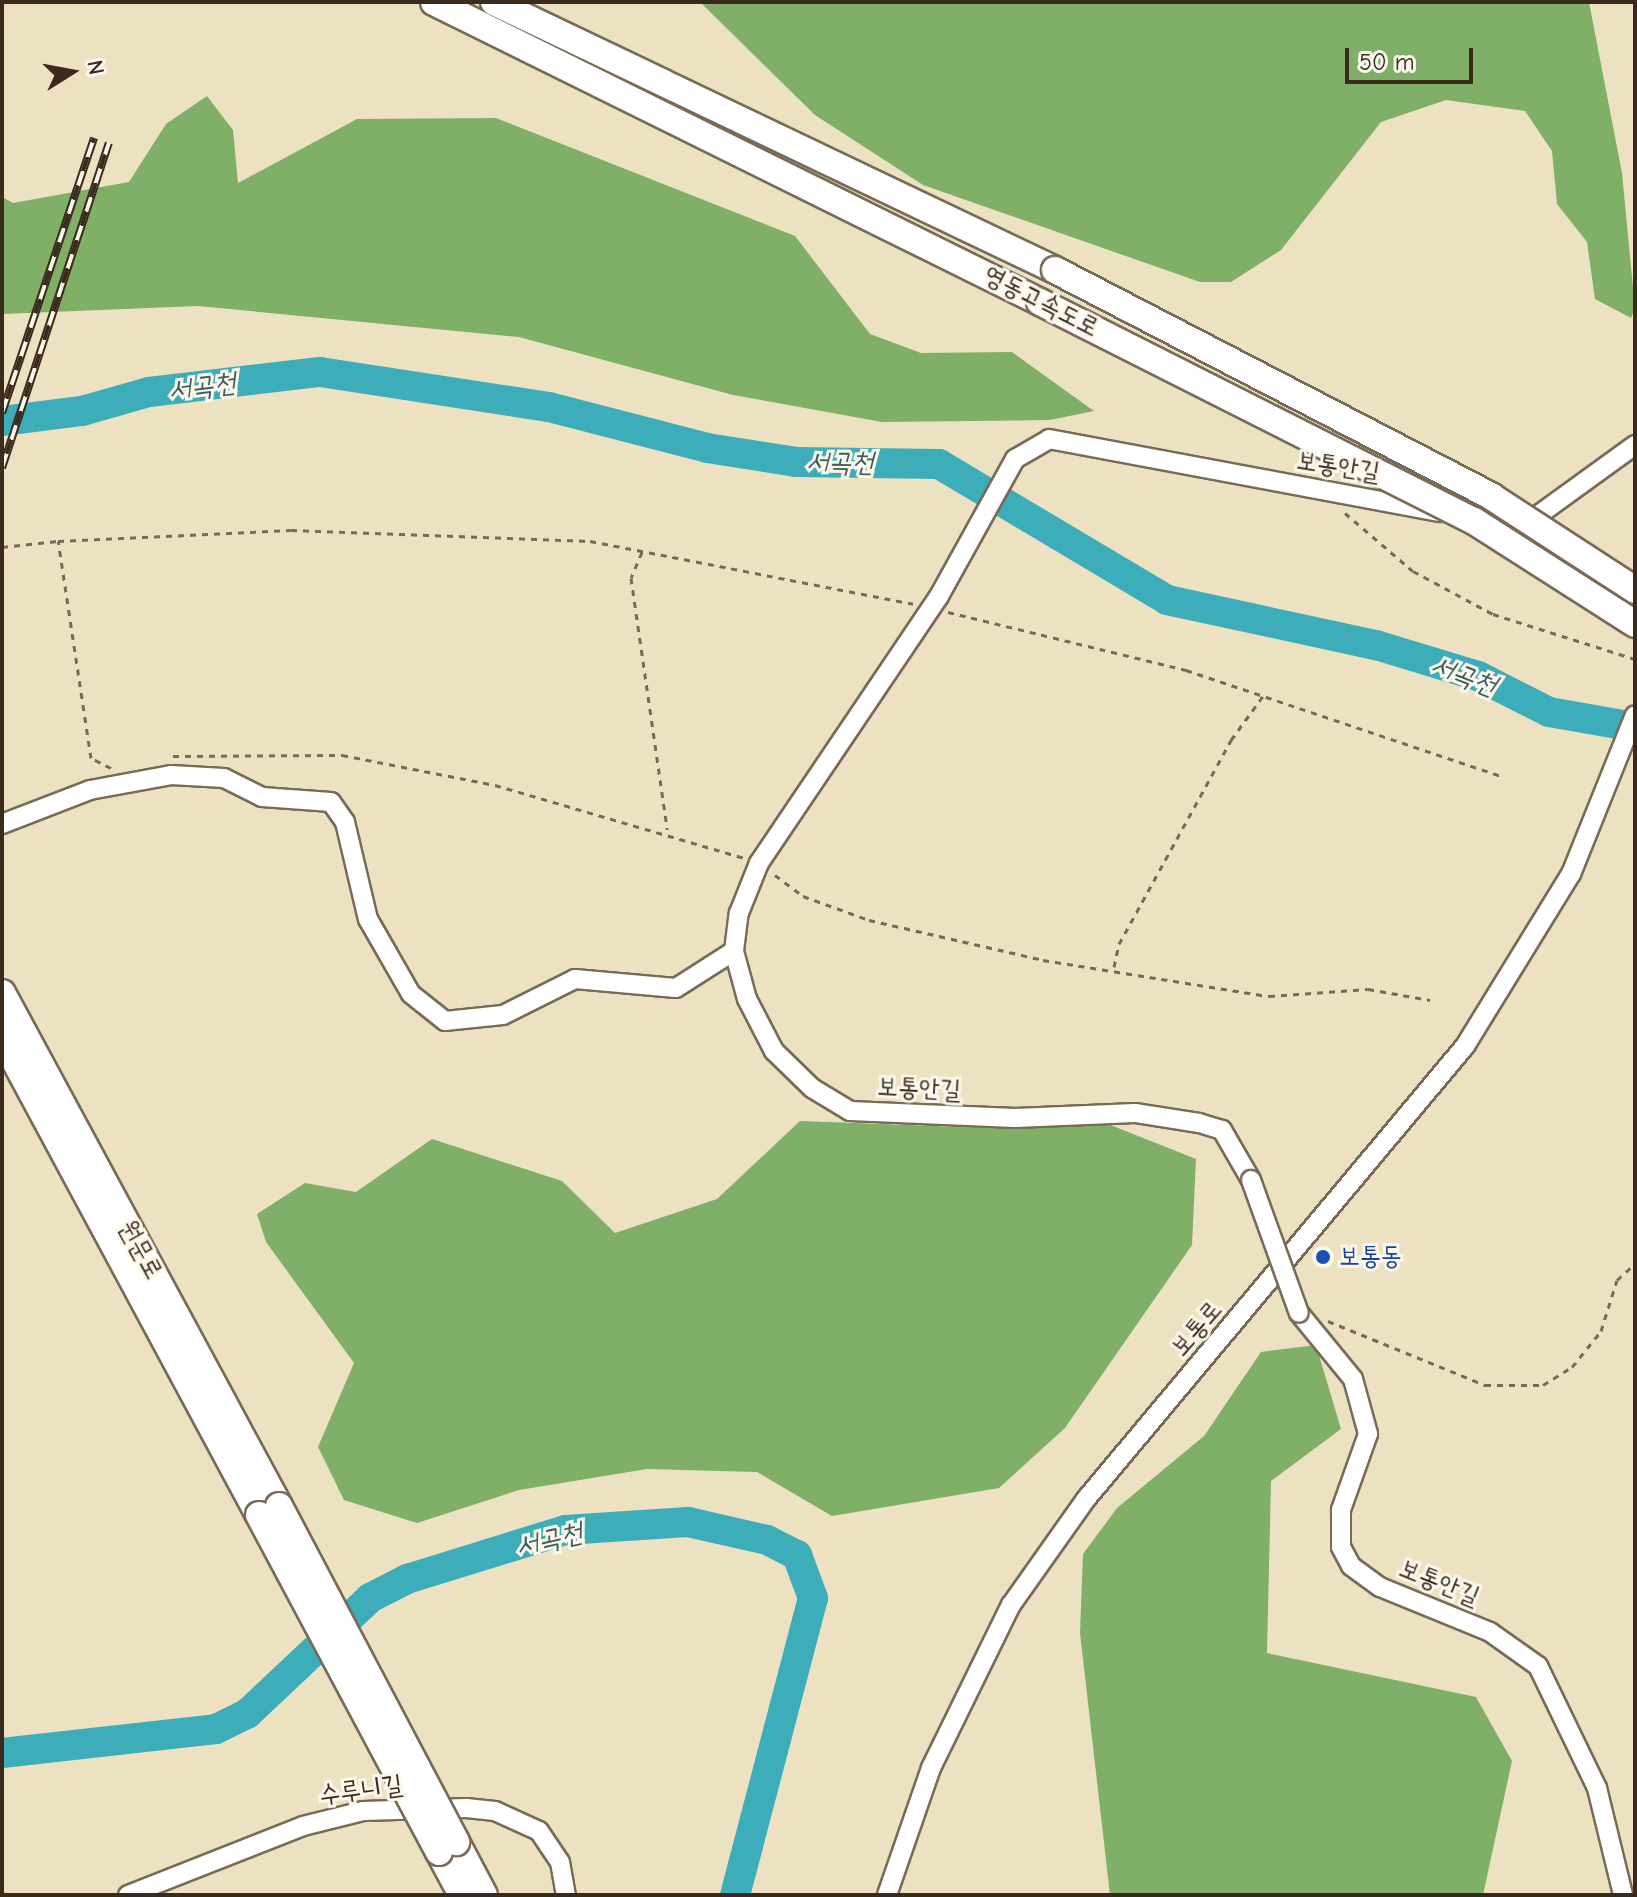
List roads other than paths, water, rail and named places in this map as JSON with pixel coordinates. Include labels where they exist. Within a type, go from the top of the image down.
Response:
[{"type":"highway","name":"영동고속도로","points":[[434,2],[1474,521],[1635,624]]},
{"type":"highway","name":"영동고속도로","points":[[494,2],[1055,270],[1492,497],[1635,590]]},
{"type":"highway","name":"원문로","points":[[2,993],[269,1510]]},
{"type":"highway","name":"원문로","points":[[2,1037],[269,1510]]},
{"type":"highway","points":[[269,1510],[446,1852],[462,1895]]},
{"type":"highway","points":[[437,1895],[446,1852]]},
{"type":"highway","points":[[446,1852],[484,1895]]},
{"type":"street","name":"보통안길","points":[[1623,1895],[1597,1788],[1538,1666],[1490,1632],[1380,1587],[1351,1566],[1341,1547],[1341,1510],[1368,1434],[1353,1379],[1303,1319],[1251,1180],[1222,1130],[1199,1123],[1135,1113],[1015,1118],[850,1111],[812,1088],[774,1051],[747,999],[734,951],[759,863],[938,598],[1015,459],[1049,439],[1072,439],[1501,527],[1537,516],[1635,445]]},
{"type":"street","name":"보통로","points":[[887,1895],[951,1724],[1038,1562],[1465,1046],[1537,937],[1594,823],[1635,715]]},
{"type":"street","points":[[2,824],[90,790],[171,775],[224,778],[262,797],[331,802],[345,822],[368,919],[411,994],[445,1021],[503,1015],[587,978],[676,988],[734,951]]},
{"type":"street","name":"수루니길","points":[[128,1895],[303,1826],[363,1811],[466,1808],[495,1811],[539,1831],[560,1862],[566,1895]]},
{"type":"waterway","name":"서곡천","points":[[2,421],[82,411],[149,392],[320,372],[549,407],[707,448],[796,462],[939,464],[1167,600],[1376,645],[1478,676],[1549,712],[1635,727]]},
{"type":"waterway","name":"서곡천","points":[[2,1753],[216,1729],[247,1714],[370,1598],[407,1579],[565,1530],[688,1522],[767,1540],[797,1555],[813,1598],[735,1895]]},
{"type":"railway","points":[[2,413],[94,138]]},
{"type":"railway","points":[[2,468],[109,143]]},
{"type":"place","name":"보통동","points":[[1323,1257]]}]
